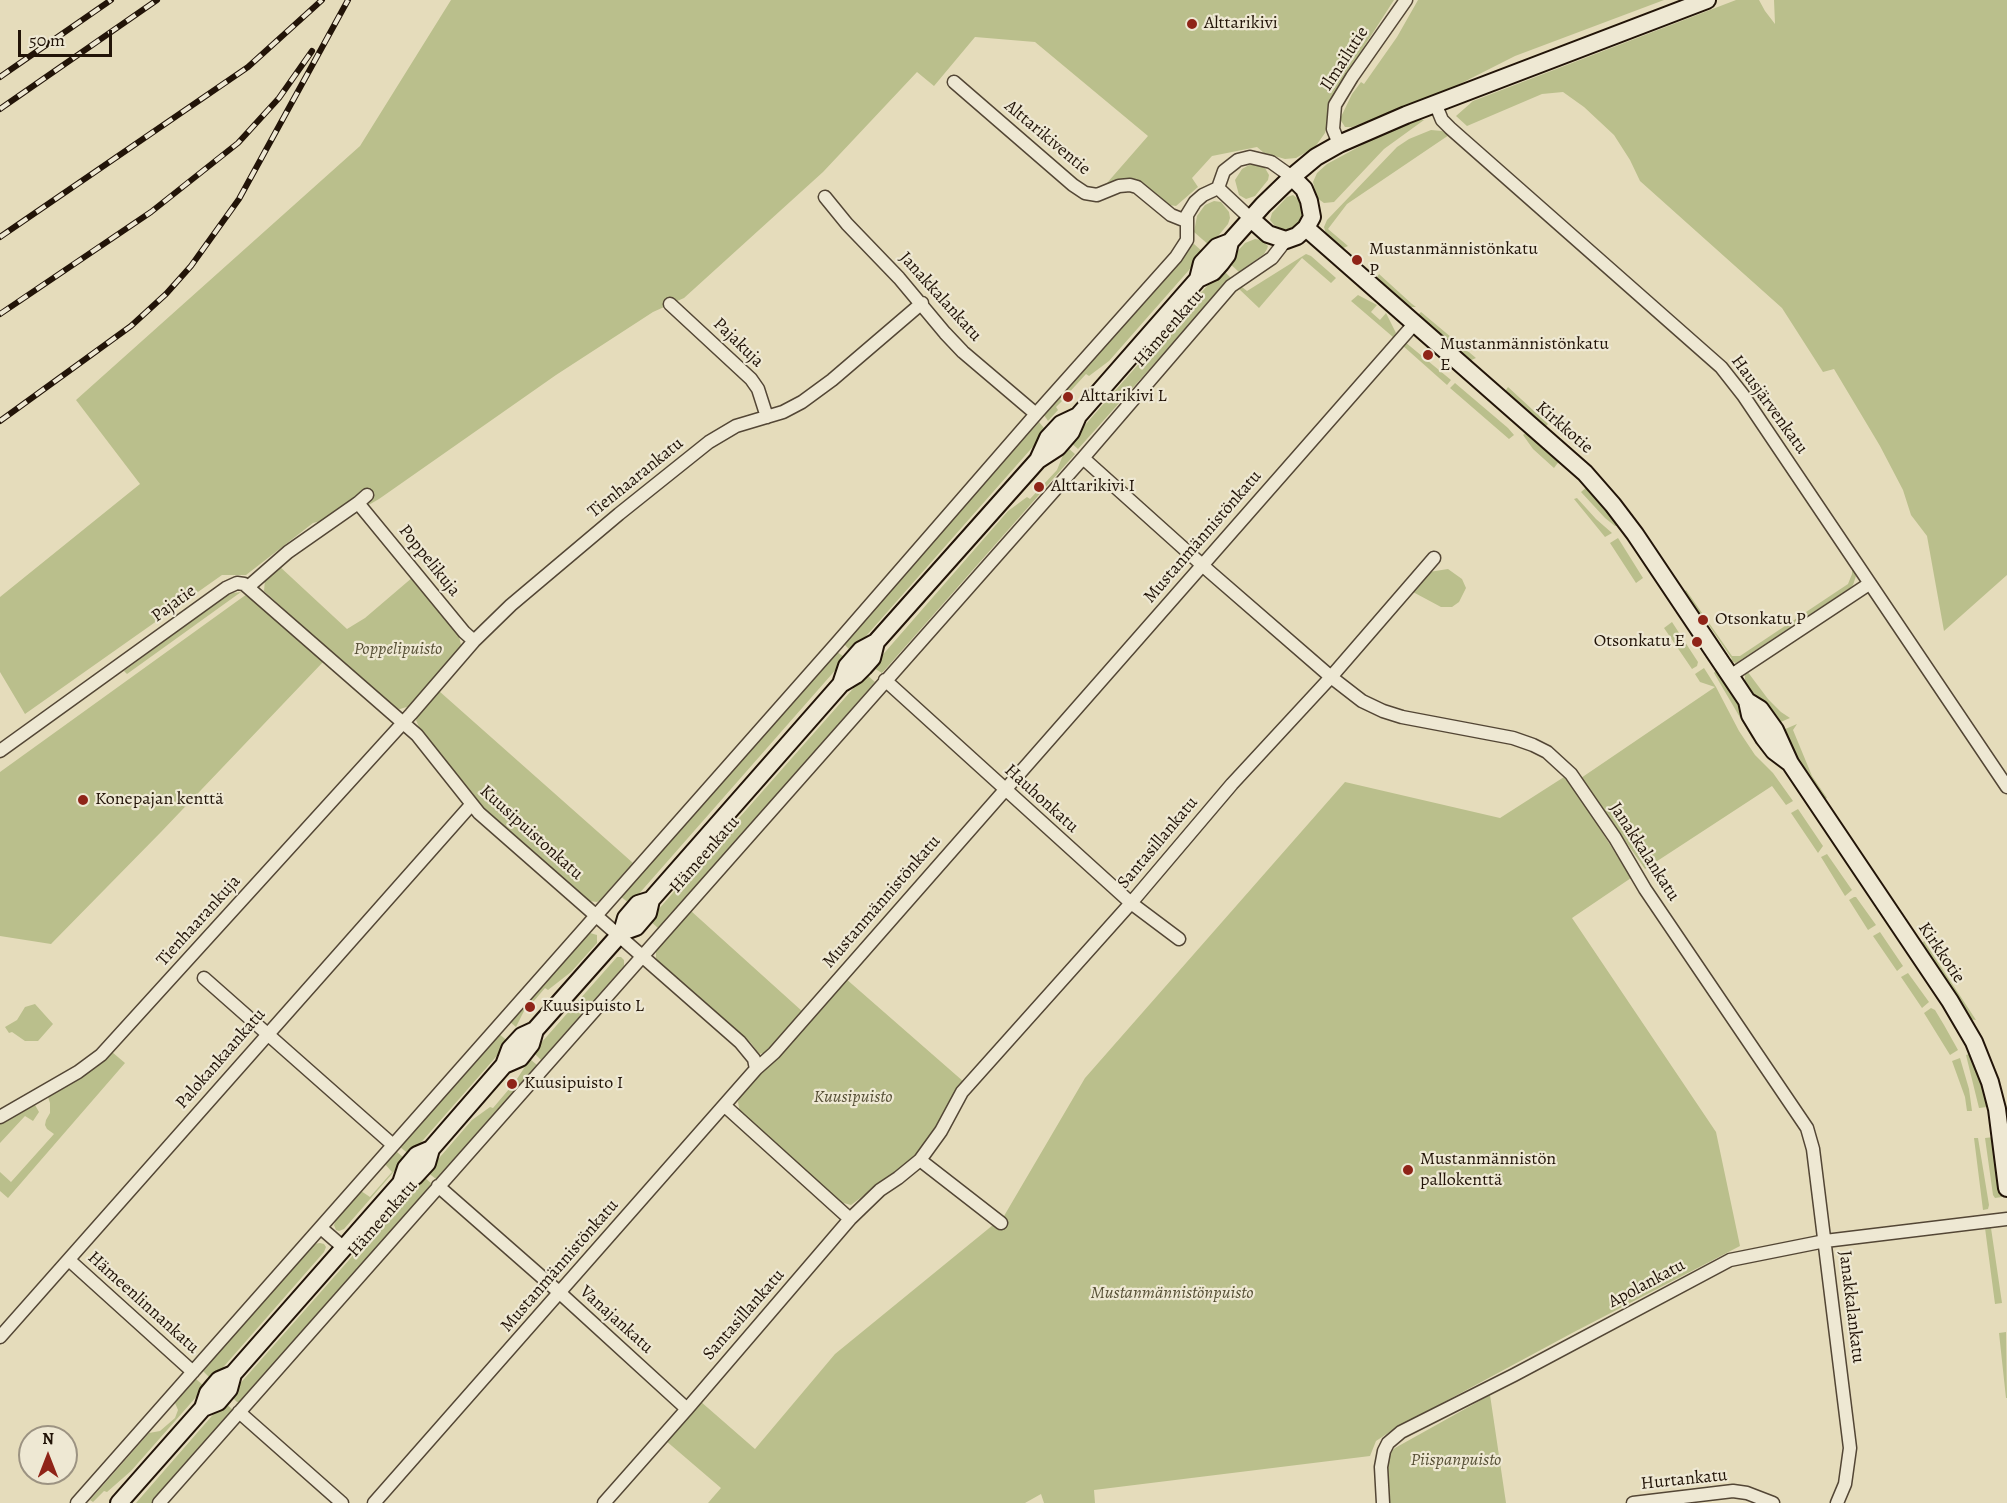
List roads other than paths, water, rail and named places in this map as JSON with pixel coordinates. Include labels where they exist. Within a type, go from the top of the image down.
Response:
[{"type":"main road","name":"Hämeenkatu","points":[[119,1503],[203,1408],[208,1393],[219,1380],[233,1374],[401,1183],[406,1168],[417,1155],[431,1149],[504,1065],[510,1049],[522,1036],[535,1030],[620,934],[626,918],[638,904],[651,900],[841,684],[847,666],[861,650],[876,642],[1038,460],[1048,438],[1060,424],[1078,416],[1198,279],[1213,272],[1227,255],[1230,242],[1250,218],[1292,177],[1316,158],[1372,128],[1707,0]]},
{"type":"main road","points":[[1292,177],[1304,189],[1309,201],[1312,217],[1306,228]]},
{"type":"main road","points":[[1250,218],[1268,234],[1286,240]]},
{"type":"main road","name":"Hämeenkatu","points":[[1286,240],[1297,236],[1306,228]]},
{"type":"main road","name":"Kirkkotie","points":[[1306,228],[1585,473],[1635,534],[1747,701],[1760,709],[1775,730],[1790,763],[1950,1001],[1974,1042],[1990,1082],[1997,1109],[2007,1188]]},
{"type":"street","name":"Ilmailutie","points":[[1339,144],[1333,129],[1335,105],[1406,0]]},
{"type":"street","name":"Alttarikiventie","points":[[954,82],[1085,193],[1097,195],[1119,186],[1130,185],[1137,187],[1171,215],[1186,221]]},
{"type":"street","name":"Hausjärvenkatu","points":[[1435,103],[1442,120],[1450,129],[1721,367],[1743,395],[2007,787]]},
{"type":"street","points":[[77,1503],[1176,257],[1187,240],[1187,215],[1195,202],[1203,195],[1218,188],[1224,171],[1238,160],[1250,157],[1271,162],[1292,177]]},
{"type":"street","points":[[1218,188],[1250,218]]},
{"type":"street","name":"Janakkalankatu","points":[[825,197],[847,224],[922,303],[963,352],[1036,414]]},
{"type":"street","name":"Hämeenkatu","points":[[159,1503],[1083,458],[1231,286],[1272,258],[1286,240]]},
{"type":"street","name":"Tienhaarankatu","points":[[403,723],[474,641],[511,605],[619,514],[710,442],[736,426],[783,412],[810,397],[922,303]]},
{"type":"street","name":"Pajakuja","points":[[670,304],[751,379],[758,389],[766,417]]},
{"type":"street","name":"Mustanmännistönkatu","points":[[374,1503],[756,1069],[771,1057],[1415,322]]},
{"type":"street","name":"Janakkalankatu","points":[[1083,458],[1331,677],[1362,701],[1402,717],[1514,738],[1547,752],[1570,774],[1807,1128],[1813,1149],[1850,1448],[1845,1484],[1837,1503]]},
{"type":"street","name":"Poppelikuja","points":[[248,587],[288,552],[362,499],[464,632],[474,641]]},
{"type":"street","name":"Santasillankatu","points":[[604,1503],[850,1219],[880,1190],[920,1160],[941,1131],[962,1092],[1434,558]]},
{"type":"street","name":"Pajatie","points":[[0,751],[226,588],[237,583],[248,587]]},
{"type":"street","points":[[1730,676],[1869,584]]},
{"type":"street","points":[[248,587],[403,723]]},
{"type":"street","name":"Hauhonkatu","points":[[885,680],[1131,903],[1179,939]]},
{"type":"street","name":"Kuusipuistonkatu","points":[[403,723],[417,735],[471,805],[595,916],[620,934]]},
{"type":"street","name":"Tienhaarankuja","points":[[0,1117],[78,1072],[101,1055],[403,723]]},
{"type":"street","name":"Palokankaankatu","points":[[0,1337],[471,805]]},
{"type":"street","points":[[620,934],[642,957],[746,1048],[754,1059],[756,1069]]},
{"type":"street","points":[[204,978],[393,1145]]},
{"type":"street","points":[[725,1106],[850,1219]]},
{"type":"street","points":[[920,1160],[1001,1223]]},
{"type":"street","name":"Vanajankatu","points":[[438,1186],[687,1409]]},
{"type":"street","name":"Apolankatu","points":[[1383,1503],[1381,1467],[1383,1451],[1388,1443],[1401,1432],[1514,1375],[1730,1260],[1825,1241],[2007,1219]]},
{"type":"street","name":"Hämeenkatu","points":[[321,1228],[344,1248]]},
{"type":"street","name":"Hämeenlinnankatu","points":[[69,1260],[193,1372]]},
{"type":"street","points":[[239,1412],[342,1503]]},
{"type":"street","name":"Hurtankatu","points":[[1633,1503],[1733,1491],[1747,1493],[1773,1503]]},
{"type":"railway","points":[[0,77],[111,0]]},
{"type":"railway","points":[[0,109],[157,0]]},
{"type":"railway","points":[[0,237],[248,67],[322,0]]},
{"type":"railway","points":[[0,421],[131,326],[166,294],[191,266],[239,199],[348,0]]},
{"type":"railway","points":[[0,314],[151,212],[238,143],[279,98],[312,51]]},
{"type":"place","name":"Alttarikivi","points":[[1192,24]]},
{"type":"place","name":"Mustanmännistönkatu P","points":[[1357,260]]},
{"type":"place","name":"Mustanmännistönkatu E","points":[[1428,355]]},
{"type":"place","name":"Alttarikivi L","points":[[1068,397]]},
{"type":"place","name":"Alttarikivi I","points":[[1039,487]]},
{"type":"place","name":"Otsonkatu P","points":[[1703,620]]},
{"type":"place","name":"Otsonkatu E","points":[[1697,642]]},
{"type":"place","name":"Konepajan kenttä","points":[[83,800]]},
{"type":"place","name":"Kuusipuisto L","points":[[530,1007]]},
{"type":"place","name":"Kuusipuisto I","points":[[512,1084]]},
{"type":"place","name":"Mustanmännistön pallokenttä","points":[[1408,1170]]},
{"type":"park label","name":"Poppelipuisto","points":[[398,650]]},
{"type":"park label","name":"Kuusipuisto","points":[[853,1098]]},
{"type":"park label","name":"Mustanmännistönpuisto","points":[[1172,1294]]},
{"type":"park label","name":"Piispanpuisto","points":[[1456,1461]]}]
